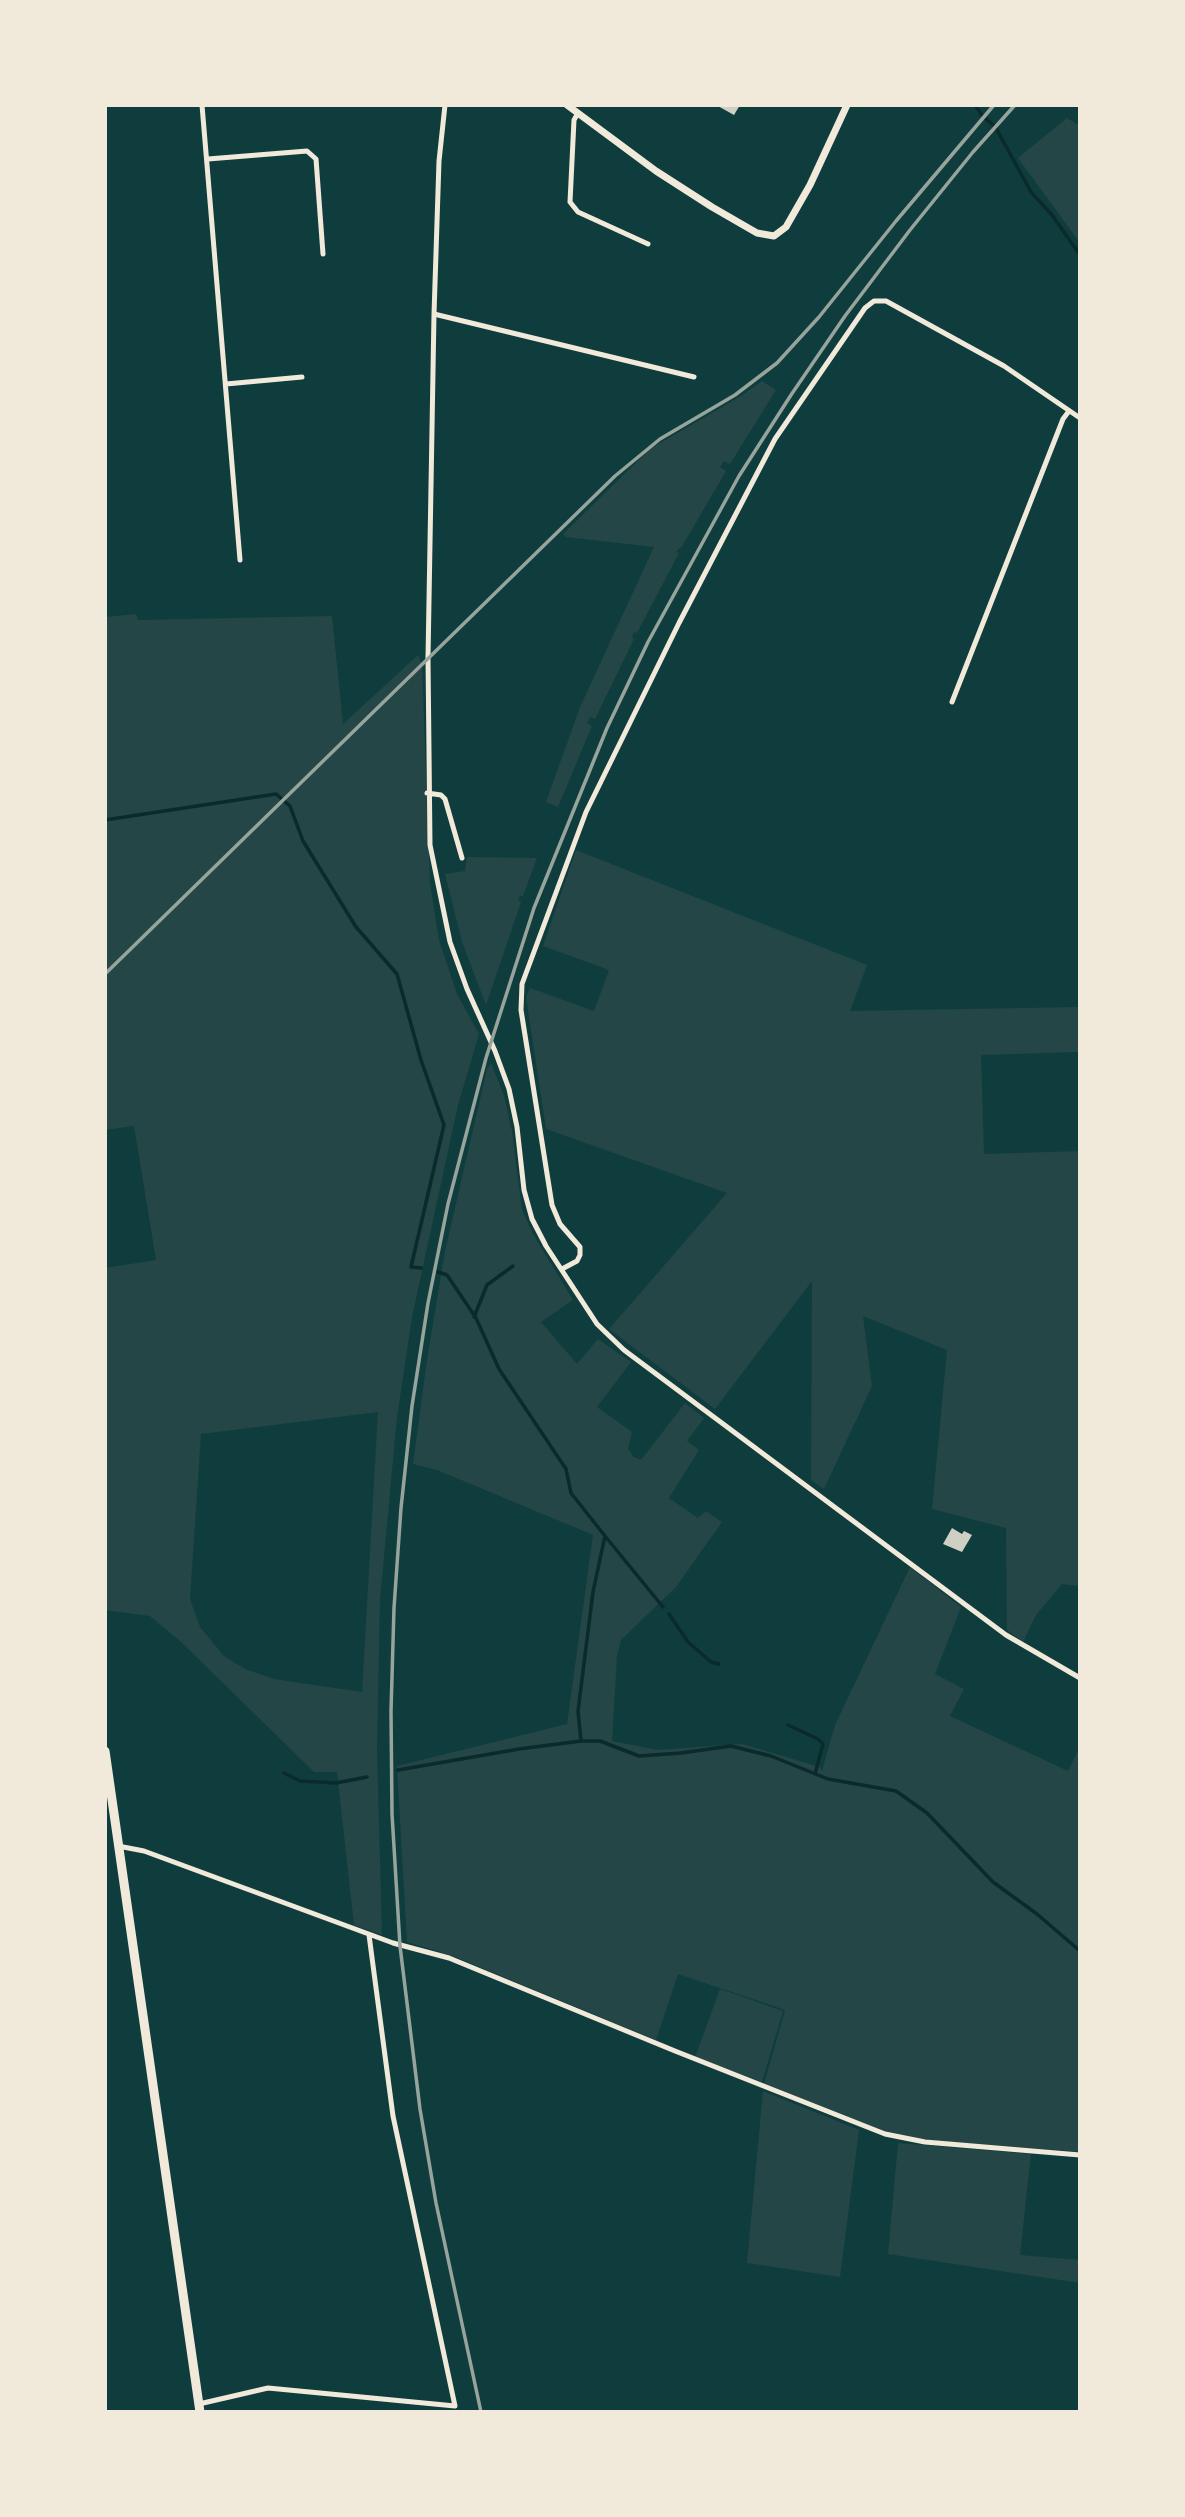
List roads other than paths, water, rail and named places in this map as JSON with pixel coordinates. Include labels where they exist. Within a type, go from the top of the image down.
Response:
[{"type":"main road","points":[[105,1751],[199,2408]]},
{"type":"street","points":[[202,105],[240,560]]},
{"type":"street","points":[[445,105],[439,161],[434,314],[427,793],[430,845],[450,942],[509,1089],[517,1127],[524,1189],[532,1219],[597,1324],[624,1350],[1006,1635],[1080,1678]]},
{"type":"street","points":[[567,105],[656,171],[757,233],[774,236],[786,227],[810,185],[847,105]]},
{"type":"street","points":[[578,113],[574,120],[570,202],[579,212],[648,244]]},
{"type":"street","points":[[208,159],[307,151],[316,159],[323,254]]},
{"type":"street","points":[[562,1269],[577,1261],[580,1255],[579,1247],[560,1224],[552,1205],[521,1010],[522,984],[586,812],[775,439],[865,308],[874,301],[886,301],[982,354],[1080,418]]},
{"type":"street","points":[[434,314],[694,377]]},
{"type":"street","points":[[226,384],[302,377]]},
{"type":"street","points":[[952,702],[1063,419],[1069,411]]},
{"type":"street","points":[[427,793],[441,795],[445,799],[462,859]]},
{"type":"street","points":[[118,1846],[144,1851],[369,1935],[449,1958],[675,2052],[885,2134],[925,2142],[1080,2155]]},
{"type":"street","points":[[199,2408],[268,2388],[455,2406],[394,2116],[369,1935]]},
{"type":"waterway","points":[[975,105],[996,128],[1031,192],[1052,215],[1080,255]]},
{"type":"waterway","points":[[105,820],[276,794],[290,806],[303,841],[356,927],[397,974],[421,1060],[444,1125],[411,1267],[421,1268]]},
{"type":"waterway","points":[[474,1317],[487,1285],[513,1266]]},
{"type":"waterway","points":[[438,1272],[447,1275],[476,1318],[499,1369],[566,1469],[571,1493],[605,1536],[593,1592],[578,1711],[581,1741]]},
{"type":"waterway","points":[[605,1536],[663,1607]]},
{"type":"waterway","points":[[669,1614],[688,1642],[711,1662],[719,1664]]},
{"type":"waterway","points":[[788,1725],[823,1744],[815,1774]]},
{"type":"waterway","points":[[398,1770],[581,1741],[600,1741],[639,1756],[731,1746],[771,1756],[828,1779],[896,1791],[927,1813],[993,1882],[1037,1914],[1080,1951]]},
{"type":"waterway","points":[[284,1773],[300,1781],[336,1783],[367,1777]]},
{"type":"railway","points":[[105,974],[615,476],[660,439],[735,395],[777,363],[819,317],[994,105]]},
{"type":"railway","points":[[481,2412],[436,2203],[420,2109],[400,1946],[392,1814],[394,1608],[401,1508],[412,1406],[428,1303],[448,1204],[486,1058],[534,908],[607,728],[648,642],[739,476],[791,395],[845,316],[910,230],[1015,105]]}]
